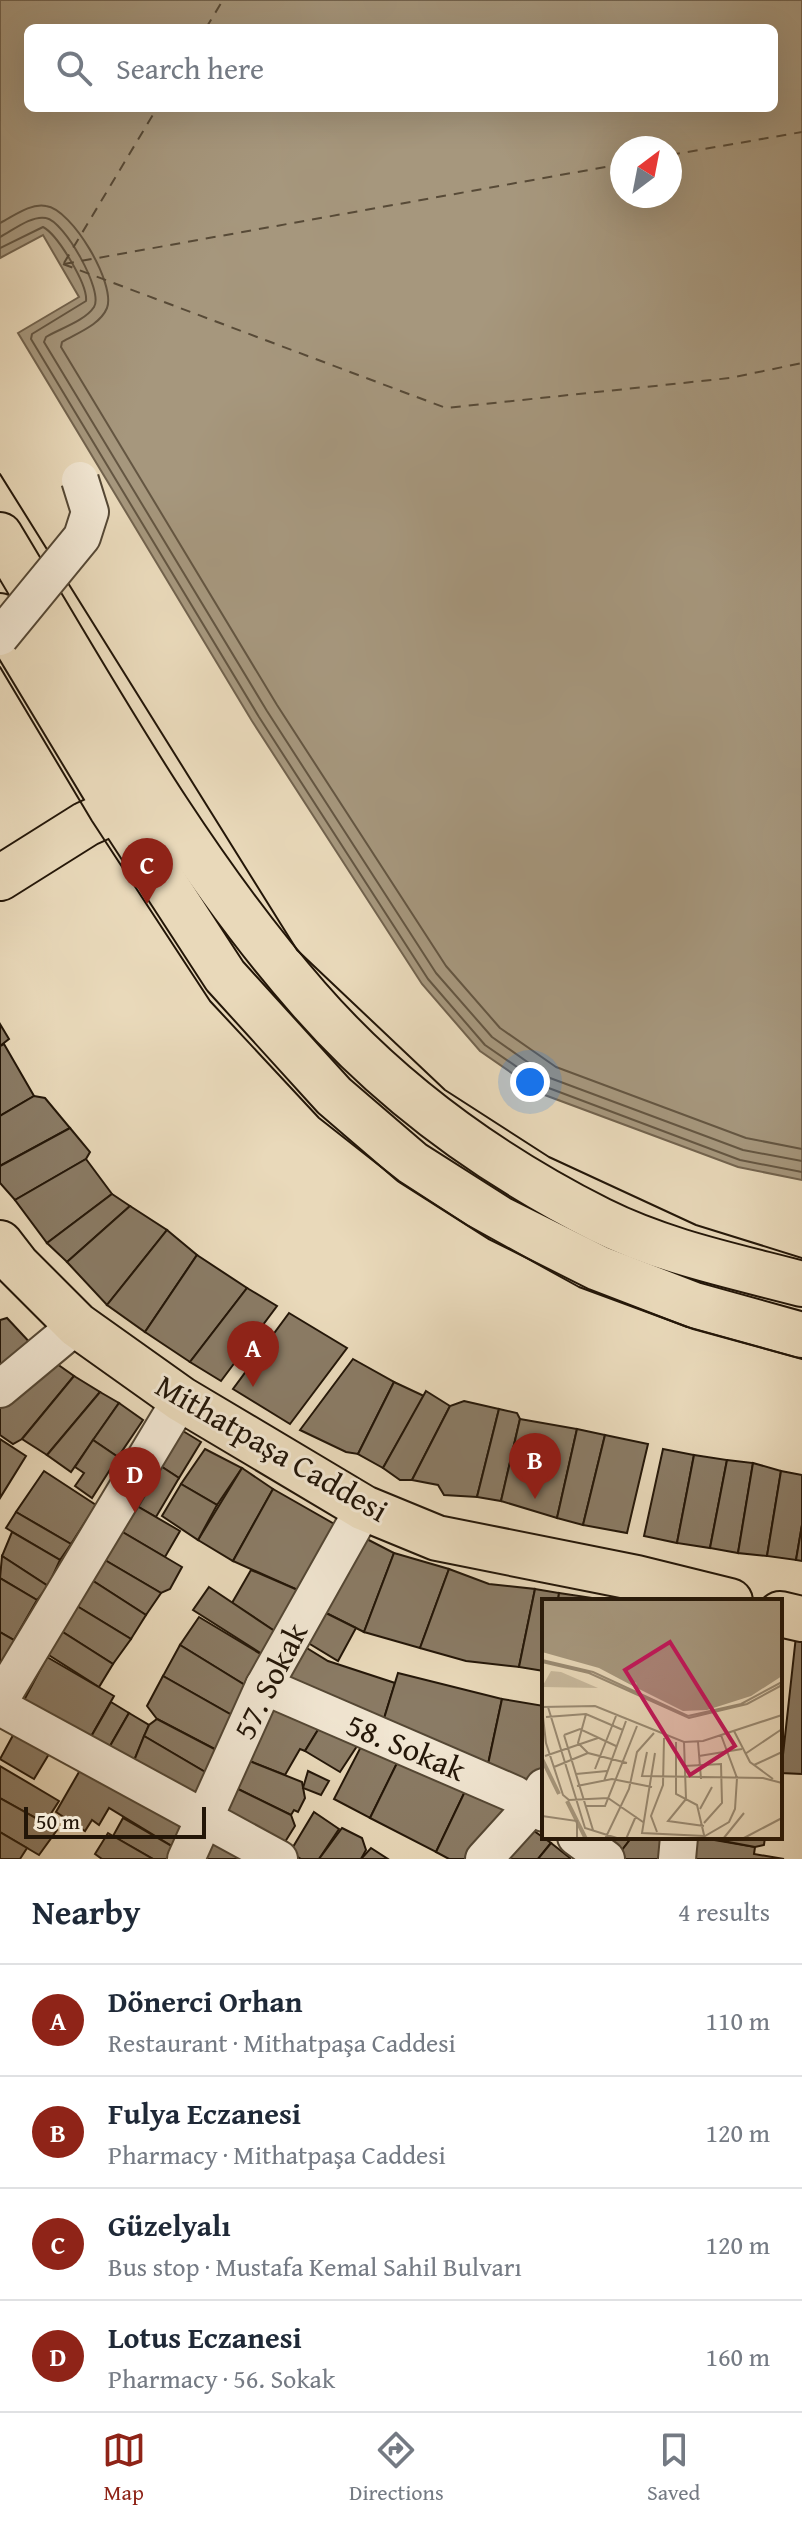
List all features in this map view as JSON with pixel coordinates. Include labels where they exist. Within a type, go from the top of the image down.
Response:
[{"type":"main road","points":[[0,535],[138,764],[216,878],[271,955],[310,1001],[362,1052],[463,1138],[510,1170],[602,1221],[673,1251],[802,1284]]},
{"type":"main road","points":[[0,616],[117,810],[225,976],[334,1096],[412,1163],[500,1219],[598,1268],[694,1305],[802,1335]]},
{"type":"main road","points":[[0,878],[86,824],[117,810]]},
{"type":"main road","name":"Mithatpaşa Caddesi","points":[[0,1243],[25,1274],[77,1325],[181,1399],[364,1508],[437,1538],[634,1589],[713,1599]]},
{"type":"main road","points":[[782,1614],[802,1619]]},
{"type":"street","points":[[0,637],[82,537],[90,512],[80,480]]},
{"type":"street","points":[[0,1389],[77,1325]]},
{"type":"street","points":[[0,1700],[181,1399]]},
{"type":"street","name":"57. Sokak","points":[[186,1859],[264,1686],[364,1508]]},
{"type":"street","name":"58. Sokak","points":[[264,1686],[540,1802]]},
{"type":"street","points":[[0,1707],[279,1859]]},
{"type":"street","points":[[484,1859],[540,1802]]},
{"type":"street","points":[[579,1839],[606,1859]]},
{"type":"street","points":[[677,1859],[679,1839]]},
{"type":"water","points":[[0,0],[802,0],[802,1180],[738,1167],[542,1094],[480,1051],[422,984],[252,721],[18,333],[79,297],[43,235],[0,258]]},
{"type":"building","points":[[0,1024],[9,1039],[0,1046]]},
{"type":"building","points":[[4,1044],[34,1096],[0,1116],[0,1046]]},
{"type":"building","points":[[34,1096],[45,1098],[70,1128],[0,1166],[0,1116]]},
{"type":"building","points":[[70,1128],[90,1152],[86,1159],[15,1200],[0,1183],[0,1166]]},
{"type":"building","points":[[86,1159],[112,1194],[47,1243],[15,1200]]},
{"type":"building","points":[[112,1194],[130,1206],[67,1262],[47,1243]]},
{"type":"building","points":[[130,1206],[167,1230],[107,1305],[67,1262]]},
{"type":"building","points":[[167,1230],[197,1255],[145,1332],[107,1305]]},
{"type":"building","points":[[197,1255],[247,1288],[190,1362],[145,1332]]},
{"type":"building","points":[[247,1288],[277,1306],[221,1381],[190,1362]]},
{"type":"building","points":[[289,1313],[347,1348],[290,1424],[233,1389]]},
{"type":"building","points":[[7,1318],[34,1347],[0,1379],[0,1320]]},
{"type":"building","points":[[50,1359],[74,1376],[22,1439],[13,1444],[0,1435],[0,1404]]},
{"type":"building","points":[[353,1359],[394,1382],[358,1454],[346,1452],[300,1430]]},
{"type":"building","points":[[74,1376],[100,1392],[47,1455],[22,1439]]},
{"type":"building","points":[[394,1382],[424,1396],[383,1468],[358,1454]]},
{"type":"building","points":[[426,1391],[450,1406],[412,1480],[400,1480],[383,1468]]},
{"type":"building","points":[[100,1392],[119,1403],[71,1472],[47,1455]]},
{"type":"building","points":[[464,1401],[499,1409],[477,1497],[444,1495],[438,1485],[412,1480],[450,1406]]},
{"type":"building","points":[[119,1403],[143,1420],[118,1457],[93,1440]]},
{"type":"building","points":[[499,1409],[517,1413],[520,1419],[501,1501],[477,1497]]},
{"type":"building","points":[[520,1419],[577,1429],[557,1518],[501,1501]]},
{"type":"building","points":[[178,1428],[201,1442],[179,1478],[156,1463]]},
{"type":"building","points":[[577,1429],[605,1435],[583,1525],[557,1518]]},
{"type":"building","points":[[605,1435],[648,1444],[627,1533],[583,1525]]},
{"type":"building","points":[[0,1439],[26,1456],[0,1498]]},
{"type":"building","points":[[93,1440],[118,1457],[92,1498],[75,1486],[84,1473],[75,1467]]},
{"type":"building","points":[[205,1449],[242,1468],[217,1505],[181,1484]]},
{"type":"building","points":[[663,1449],[694,1455],[677,1543],[644,1536]]},
{"type":"building","points":[[694,1455],[727,1460],[710,1548],[677,1543]]},
{"type":"building","points":[[727,1460],[753,1463],[738,1553],[710,1548]]},
{"type":"building","points":[[156,1463],[179,1478],[156,1517],[130,1502]]},
{"type":"building","points":[[753,1463],[781,1471],[767,1556],[738,1553]]},
{"type":"building","points":[[242,1468],[273,1489],[233,1561],[198,1540]]},
{"type":"building","points":[[44,1471],[96,1505],[71,1544],[16,1512]]},
{"type":"building","points":[[781,1471],[802,1475],[802,1525],[796,1560],[767,1556]]},
{"type":"building","points":[[181,1484],[217,1505],[198,1540],[162,1516]]},
{"type":"building","points":[[273,1489],[338,1526],[300,1591],[233,1561]]},
{"type":"building","points":[[130,1502],[180,1531],[165,1557],[114,1527]]},
{"type":"building","points":[[16,1512],[71,1544],[60,1560],[6,1528]]},
{"type":"building","points":[[802,1525],[802,1561],[796,1560]]},
{"type":"building","points":[[114,1527],[182,1567],[170,1589],[161,1593],[98,1556]]},
{"type":"building","points":[[12,1532],[60,1560],[48,1586],[2,1556]]},
{"type":"building","points":[[359,1535],[394,1553],[364,1632],[318,1609]]},
{"type":"building","points":[[394,1553],[449,1569],[420,1648],[364,1632]]},
{"type":"building","points":[[2,1556],[48,1586],[37,1600],[0,1578]]},
{"type":"building","points":[[98,1556],[161,1593],[146,1615],[87,1577]]},
{"type":"building","points":[[449,1569],[489,1584],[535,1589],[519,1667],[466,1661],[420,1648]]},
{"type":"building","points":[[251,1570],[300,1591],[276,1632],[232,1603]]},
{"type":"building","points":[[87,1577],[146,1615],[131,1639],[72,1603]]},
{"type":"building","points":[[0,1578],[37,1600],[14,1640],[0,1632]]},
{"type":"building","points":[[209,1587],[276,1632],[262,1654],[193,1610]]},
{"type":"building","points":[[535,1589],[559,1593],[558,1599],[542,1599],[542,1671],[519,1667]]},
{"type":"building","points":[[559,1593],[599,1599],[558,1599]]},
{"type":"building","points":[[72,1603],[131,1639],[113,1664],[58,1629]]},
{"type":"building","points":[[318,1609],[356,1628],[338,1661],[300,1638]]},
{"type":"building","points":[[199,1617],[269,1659],[253,1690],[180,1645]]},
{"type":"building","points":[[797,1627],[802,1628],[802,1774],[782,1773]]},
{"type":"building","points":[[58,1629],[113,1664],[99,1687],[44,1652]]},
{"type":"building","points":[[0,1632],[19,1643],[0,1673]]},
{"type":"building","points":[[297,1642],[328,1661],[395,1683],[382,1725],[279,1680]]},
{"type":"building","points":[[180,1645],[253,1690],[237,1718],[163,1676]]},
{"type":"building","points":[[47,1657],[114,1696],[88,1742],[22,1704]]},
{"type":"building","points":[[398,1673],[502,1699],[487,1769],[382,1725]]},
{"type":"building","points":[[163,1676],[237,1718],[224,1754],[157,1719],[147,1706]]},
{"type":"building","points":[[279,1699],[324,1720],[305,1751],[300,1749],[285,1775],[247,1760]]},
{"type":"building","points":[[502,1699],[542,1706],[542,1771],[533,1791],[487,1769]]},
{"type":"building","points":[[111,1702],[129,1713],[106,1753],[88,1742]]},
{"type":"building","points":[[129,1713],[149,1725],[131,1768],[106,1753]]},
{"type":"building","points":[[157,1719],[224,1754],[212,1776],[144,1736],[149,1725]]},
{"type":"building","points":[[324,1720],[361,1740],[340,1772],[305,1751]]},
{"type":"building","points":[[17,1728],[52,1749],[34,1779],[0,1759]]},
{"type":"building","points":[[144,1736],[212,1776],[197,1804],[131,1768]]},
{"type":"building","points":[[366,1737],[401,1755],[370,1818],[334,1799]]},
{"type":"building","points":[[401,1755],[469,1783],[436,1852],[370,1818]]},
{"type":"building","points":[[247,1760],[302,1782],[305,1798],[298,1812],[294,1810],[291,1815],[232,1786]]},
{"type":"building","points":[[83,1765],[193,1827],[180,1851],[109,1808],[99,1825],[92,1820],[85,1831],[56,1812]]},
{"type":"building","points":[[0,1766],[59,1801],[45,1823],[0,1798]]},
{"type":"building","points":[[308,1771],[329,1781],[321,1795],[303,1788]]},
{"type":"building","points":[[469,1783],[515,1806],[467,1859],[449,1859],[436,1852]]},
{"type":"building","points":[[232,1786],[291,1815],[295,1826],[280,1850],[213,1814]]},
{"type":"building","points":[[0,1798],[57,1830],[39,1855],[0,1832]]},
{"type":"building","points":[[314,1812],[339,1829],[319,1859],[301,1859],[290,1852]]},
{"type":"building","points":[[123,1818],[180,1851],[176,1859],[153,1859],[113,1836]]},
{"type":"building","points":[[527,1826],[551,1843],[538,1859],[498,1859]]},
{"type":"building","points":[[342,1828],[362,1838],[366,1850],[361,1859],[319,1859]]},
{"type":"building","points":[[0,1832],[27,1848],[20,1859],[0,1859]]},
{"type":"building","points":[[108,1833],[153,1859],[102,1859],[95,1854]]},
{"type":"building","points":[[214,1837],[252,1859],[202,1859]]},
{"type":"building","points":[[599,1839],[630,1839],[619,1854]]},
{"type":"building","points":[[630,1839],[674,1839],[672,1859],[625,1859],[619,1854]]},
{"type":"building","points":[[697,1839],[709,1839],[755,1847],[754,1854],[784,1859],[694,1859]]},
{"type":"building","points":[[713,1839],[765,1839],[764,1845],[755,1847]]},
{"type":"building","points":[[551,1843],[570,1858],[570,1859],[538,1859]]},
{"type":"building","points":[[371,1848],[388,1859],[361,1859]]},
{"type":"ferry route","points":[[208,24],[223,0]]},
{"type":"ferry route","points":[[64,263],[155,112]]},
{"type":"ferry route","points":[[682,153],[802,132]]},
{"type":"ferry route","points":[[64,264],[610,166]]},
{"type":"ferry route","points":[[63,264],[446,408],[730,378],[802,363]]},
{"type":"tram line","points":[[0,474],[297,950],[445,1090],[549,1157],[696,1225],[802,1258]]},
{"type":"tram line","points":[[0,667],[92,821],[210,1001],[319,1118],[399,1181],[467,1225],[579,1287],[693,1329],[802,1359]]},
{"type":"place","name":"Güzelyalı","points":[[147,904]]},
{"type":"place","name":"Dönerci Orhan","points":[[253,1387]]},
{"type":"place","name":"Fulya Eczanesi","points":[[535,1499]]},
{"type":"place","name":"Lotus Eczanesi","points":[[135,1513]]}]
